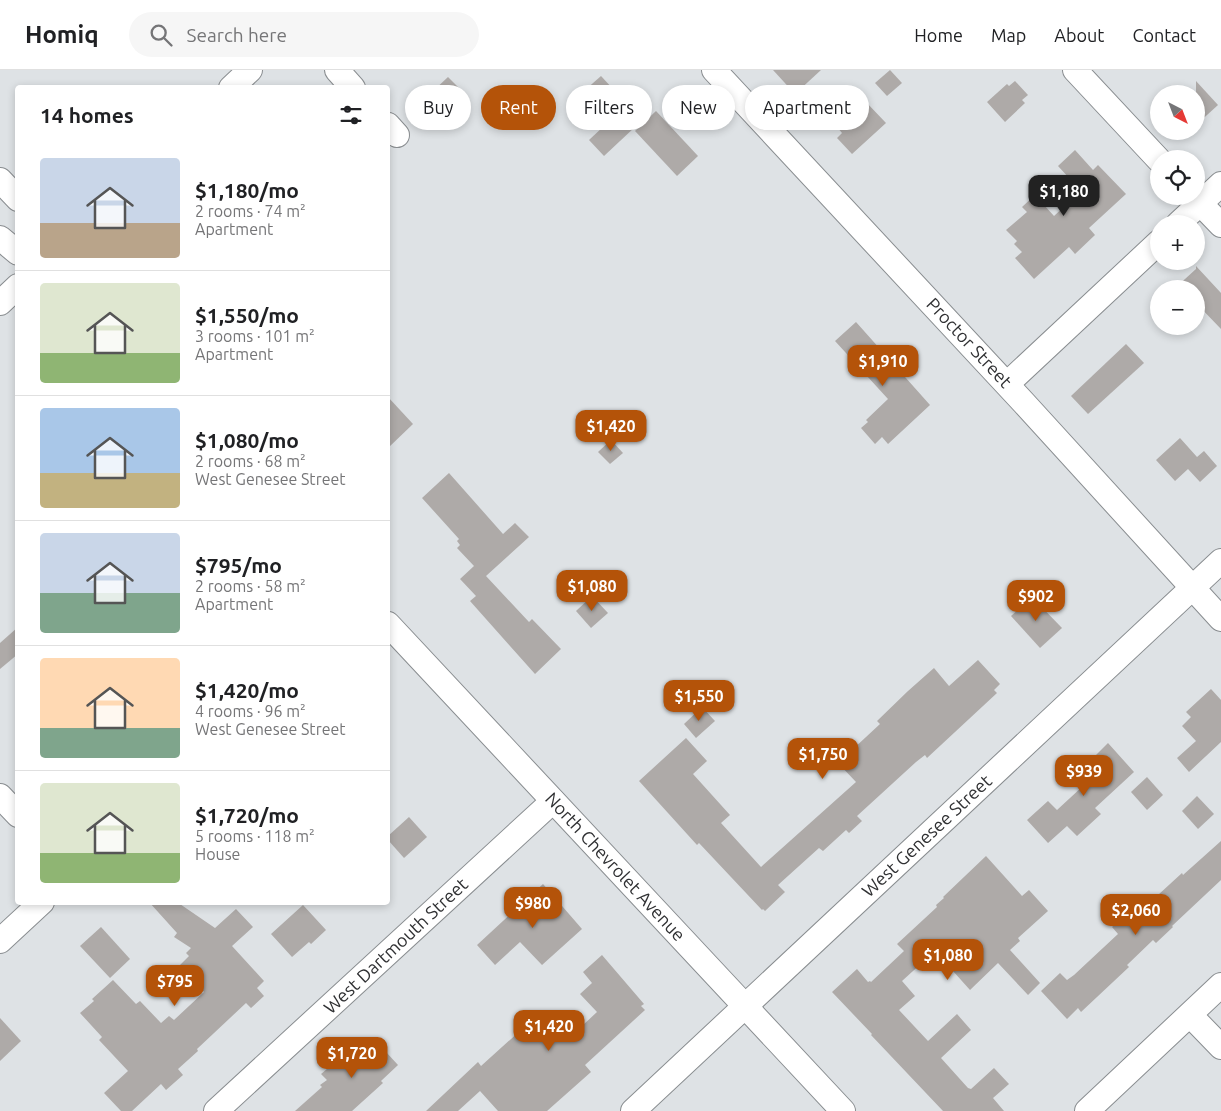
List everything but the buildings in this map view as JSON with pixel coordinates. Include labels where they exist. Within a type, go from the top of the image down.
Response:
[{"type":"street","points":[[234,85],[250,70]]},
{"type":"street","points":[[337,70],[350,85]]},
{"type":"street","name":"Proctor Street","points":[[714,70],[1007,384],[1221,619]]},
{"type":"street","points":[[1075,70],[1150,150]]},
{"type":"street","points":[[0,180],[15,196]]},
{"type":"street","points":[[1205,194],[1221,184]]},
{"type":"street","points":[[1201,205],[1221,225]]},
{"type":"street","points":[[0,238],[15,250]]},
{"type":"street","points":[[1007,384],[1150,250]]},
{"type":"street","points":[[0,303],[15,289]]},
{"type":"street","name":"West Genesee Street","points":[[633,1111],[1221,561]]},
{"type":"street","name":"North Chevrolet Avenue","points":[[390,626],[843,1111]]},
{"type":"street","points":[[0,796],[15,812]]},
{"type":"street","name":"West Dartmouth Street","points":[[216,1111],[553,801]]},
{"type":"street","points":[[0,941],[39,905]]},
{"type":"street","points":[[1087,1111],[1221,985]]},
{"type":"street","points":[[1190,1015],[1221,1048]]}]
